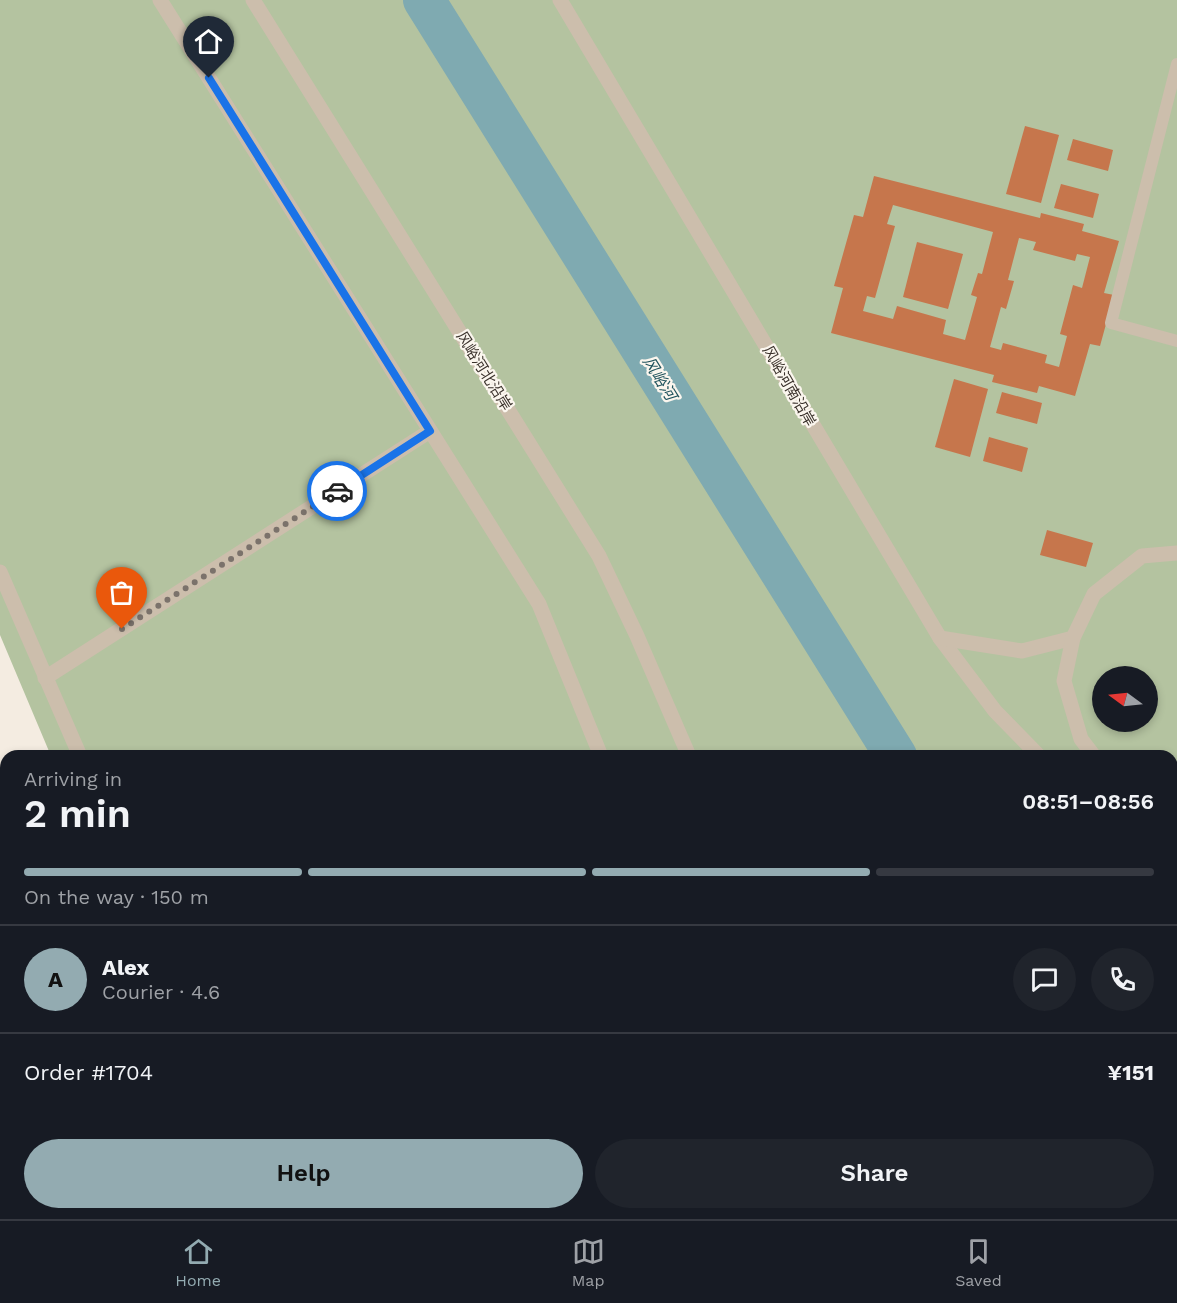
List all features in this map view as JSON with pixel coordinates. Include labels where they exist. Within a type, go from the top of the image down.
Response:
[{"type":"street","points":[[160,0],[539,604],[599,750]]},
{"type":"street","name":"风峪河北沿岸","points":[[253,0],[599,556],[638,636],[686,750]]},
{"type":"street","name":"风峪河南沿岸","points":[[560,0],[940,638],[995,711],[1033,750]]},
{"type":"street","points":[[45,678],[430,431]]},
{"type":"street","points":[[1089,750],[1081,739],[1064,681],[1073,638],[1094,594],[1142,556],[1177,553]]},
{"type":"street","points":[[0,572],[77,750]]},
{"type":"street","points":[[940,638],[1022,651],[1073,638]]},
{"type":"lane","points":[[1177,64],[1111,323],[1177,341]]},
{"type":"green space","points":[[0,0],[1177,0],[1177,750],[48,750],[0,635]]},
{"type":"building","points":[[1025,126],[1059,135],[1041,203],[1006,194]]},
{"type":"building","points":[[1073,139],[1113,150],[1108,171],[1067,160]]},
{"type":"building","points":[[874,176],[1040,218],[1041,213],[1084,224],[1082,231],[1119,241],[1104,293],[1114,295],[1100,346],[1090,344],[1075,396],[1039,386],[1037,393],[992,382],[994,375],[831,333],[843,288],[834,286],[854,215],[863,217]],"holes":[[[893,205],[993,232],[982,274],[978,273],[971,295],[977,297],[965,340],[943,334],[946,320],[897,306],[893,319],[863,311],[867,296],[875,298],[895,226],[887,224]],[[1019,238],[1036,242],[1033,250],[1075,261],[1077,254],[1090,257],[1082,288],[1073,285],[1060,334],[1067,336],[1059,367],[1045,363],[1047,355],[1003,343],[1001,350],[990,347],[1001,307],[1006,309],[1014,281],[1008,280]]]},
{"type":"building","points":[[1061,184],[1099,194],[1093,218],[1054,208]]},
{"type":"building","points":[[917,242],[963,254],[948,309],[903,297]]},
{"type":"building","points":[[954,379],[988,389],[970,457],[935,447]]},
{"type":"building","points":[[1002,392],[1042,403],[1037,424],[996,413]]},
{"type":"building","points":[[989,437],[1028,448],[1022,472],[983,461]]},
{"type":"building","points":[[1047,530],[1093,543],[1086,567],[1040,555]]},
{"type":"waterway","name":"风峪河","points":[[424,0],[892,750]]},
{"type":"way so far","points":[[122,629],[337,491]]},
{"type":"route","points":[[209,78],[430,431],[337,491]]}]
